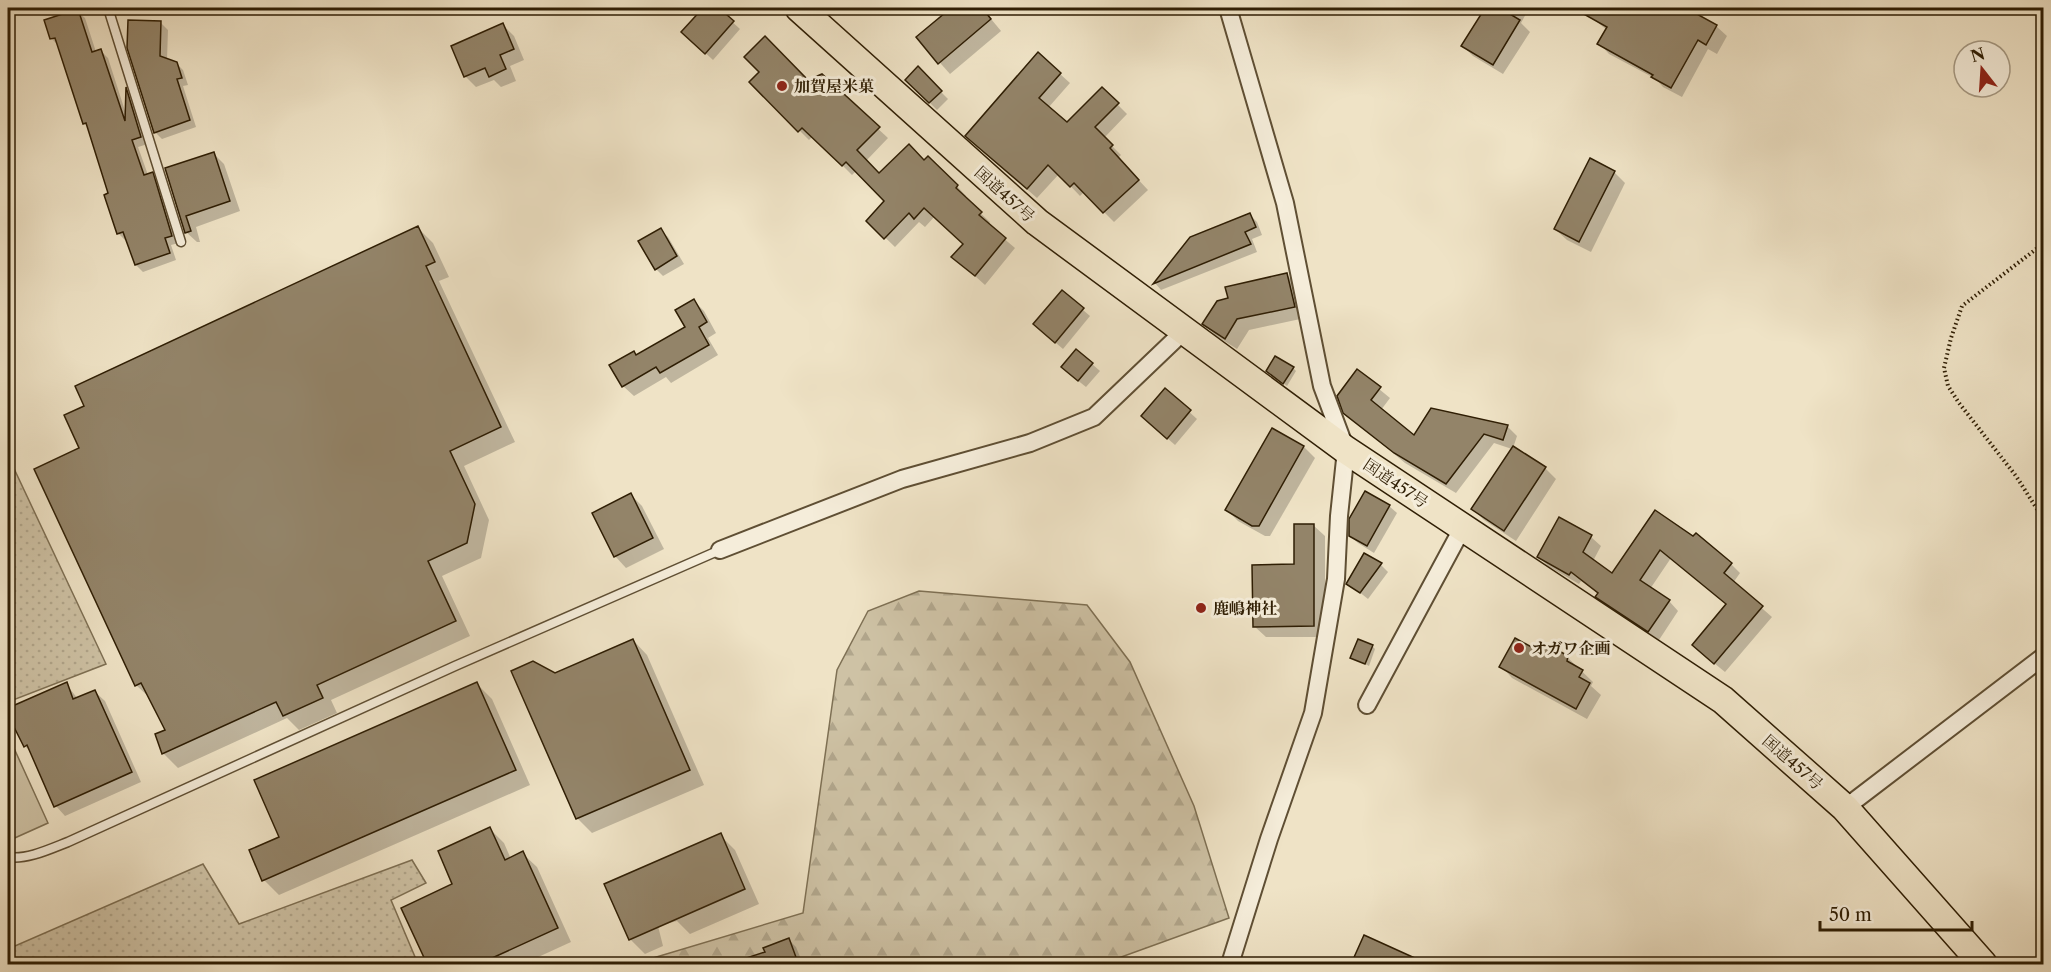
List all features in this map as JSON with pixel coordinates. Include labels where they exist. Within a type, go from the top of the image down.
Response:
[{"type":"highway","name":"国道457号","points":[[799,8],[1036,222],[1346,450],[1723,700],[1845,808],[1983,964]]},
{"type":"street","points":[[1228,8],[1285,202],[1322,386],[1346,450],[1339,516],[1336,579],[1313,713],[1269,839],[1230,964]]},
{"type":"street","points":[[720,550],[902,480],[1030,443],[1094,417],[1184,331]]},
{"type":"street","points":[[1367,705],[1463,527]]},
{"type":"street","points":[[1845,808],[2043,656]]},
{"type":"lane","points":[[108,8],[181,242]]},
{"type":"lane","points":[[8,857],[17,858],[68,842],[454,666],[720,550]]},
{"type":"path","points":[[2043,243],[1962,306],[1944,368],[1948,386],[1959,403],[2016,476],[2043,520]]},
{"type":"green space","points":[[8,457],[106,664],[8,702]]},
{"type":"green space","points":[[919,591],[1087,605],[1130,662],[1194,806],[1229,918],[1102,964],[633,964],[803,913],[837,670],[868,611]]},
{"type":"green space","points":[[8,735],[48,823],[8,841]]},
{"type":"green space","points":[[412,860],[426,883],[391,900],[418,964],[14,964],[8,951],[8,949],[203,864],[239,924]]},
{"type":"building","points":[[703,8],[719,8],[734,21],[705,54],[681,32]]},
{"type":"building","points":[[951,8],[982,8],[991,19],[938,64],[916,37]]},
{"type":"building","points":[[1485,8],[1500,8],[1520,20],[1493,65],[1461,46]]},
{"type":"building","points":[[1573,8],[1686,8],[1717,25],[1706,45],[1698,40],[1671,88],[1651,77],[1653,75],[1597,44],[1607,27]]},
{"type":"building","points":[[78,9],[92,52],[101,49],[125,121],[126,87],[141,137],[132,140],[144,175],[153,172],[172,236],[165,238],[170,253],[135,265],[123,232],[117,234],[104,195],[108,193],[86,123],[83,124],[55,38],[50,39],[44,20]]},
{"type":"building","points":[[128,20],[161,21],[160,56],[177,62],[182,78],[177,79],[190,120],[154,133],[127,48]]},
{"type":"building","points":[[503,23],[514,49],[500,55],[506,69],[489,77],[485,68],[464,77],[451,46]]},
{"type":"building","points":[[765,36],[808,80],[822,74],[880,127],[857,150],[879,173],[909,144],[924,160],[928,156],[958,185],[956,188],[982,212],[979,215],[1006,238],[975,276],[951,257],[963,244],[924,208],[914,219],[909,213],[884,239],[866,221],[884,201],[846,162],[842,166],[802,128],[798,132],[749,82],[759,72],[744,57]]},
{"type":"building","points":[[1038,52],[1061,73],[1039,98],[1067,122],[1102,87],[1119,103],[1095,127],[1113,145],[1110,148],[1139,180],[1103,213],[1074,183],[1070,187],[1048,165],[1027,189],[965,136]]},
{"type":"building","points":[[918,66],[942,91],[929,103],[905,80]]},
{"type":"building","points":[[214,152],[230,201],[186,216],[191,231],[185,233],[165,168]]},
{"type":"building","points":[[1590,158],[1615,171],[1579,242],[1554,229]]},
{"type":"building","points":[[1250,213],[1256,227],[1245,232],[1251,244],[1153,284],[1190,237]]},
{"type":"building","points":[[418,226],[435,262],[426,266],[501,427],[450,451],[475,504],[467,543],[428,561],[456,621],[317,685],[323,698],[283,716],[276,702],[162,754],[155,734],[165,730],[141,683],[135,686],[34,469],[79,448],[64,415],[84,406],[75,386]]},
{"type":"building","points":[[661,228],[677,256],[655,270],[638,241]]},
{"type":"building","points":[[1287,273],[1295,307],[1237,319],[1225,339],[1202,324],[1217,301],[1228,298],[1225,287]]},
{"type":"building","points":[[1062,290],[1084,308],[1055,343],[1033,324]]},
{"type":"building","points":[[694,299],[707,322],[699,327],[709,345],[660,373],[656,367],[622,387],[609,365],[634,351],[636,355],[685,327],[675,310]]},
{"type":"building","points":[[1076,349],[1093,363],[1078,381],[1061,367]]},
{"type":"building","points":[[1275,356],[1294,367],[1283,384],[1266,371]]},
{"type":"building","points":[[1357,369],[1381,387],[1371,400],[1414,435],[1431,408],[1508,425],[1503,440],[1484,434],[1446,484],[1394,453],[1343,413],[1337,396]]},
{"type":"building","points":[[1165,388],[1191,410],[1167,439],[1141,416]]},
{"type":"building","points":[[1272,428],[1304,446],[1259,526],[1252,526],[1225,510]]},
{"type":"building","points":[[1513,446],[1546,467],[1504,531],[1471,509]]},
{"type":"building","points":[[1365,491],[1390,505],[1367,546],[1349,536],[1349,519]]},
{"type":"building","points":[[631,493],[653,538],[614,557],[592,513]]},
{"type":"building","points":[[1655,510],[1693,536],[1696,533],[1732,563],[1724,573],[1763,606],[1714,664],[1692,645],[1726,604],[1660,550],[1640,580],[1670,600],[1648,632],[1595,597],[1598,593],[1571,572],[1569,575],[1537,557],[1559,517],[1592,535],[1583,552],[1612,573]]},
{"type":"building","points":[[1294,524],[1314,524],[1314,626],[1253,627],[1252,565],[1294,564]]},
{"type":"building","points":[[1364,553],[1382,563],[1360,593],[1346,584]]},
{"type":"building","points":[[1515,638],[1535,649],[1540,640],[1568,656],[1567,661],[1583,670],[1579,677],[1590,683],[1576,709],[1499,667]]},
{"type":"building","points":[[633,639],[690,770],[576,819],[511,671],[533,661],[555,673]]},
{"type":"building","points":[[1358,639],[1373,645],[1365,664],[1350,658]]},
{"type":"building","points":[[67,682],[73,699],[95,690],[132,772],[54,807],[27,745],[24,747],[13,725],[8,708]]},
{"type":"building","points":[[477,682],[516,770],[262,881],[249,850],[279,837],[254,780]]},
{"type":"building","points":[[490,827],[505,860],[523,851],[558,928],[479,964],[427,964],[401,908],[452,884],[438,851]]},
{"type":"building","points":[[721,833],[745,889],[629,940],[604,884]]},
{"type":"building","points":[[1364,935],[1428,964],[1351,964]]},
{"type":"building","points":[[789,938],[797,960],[786,964],[737,964],[737,961],[765,952],[763,948]]},
{"type":"place","name":"加賀屋米菓","points":[[782,86]]},
{"type":"place","name":"鹿嶋神社","points":[[1201,608]]},
{"type":"place","name":"オガワ企画","points":[[1519,648]]}]
